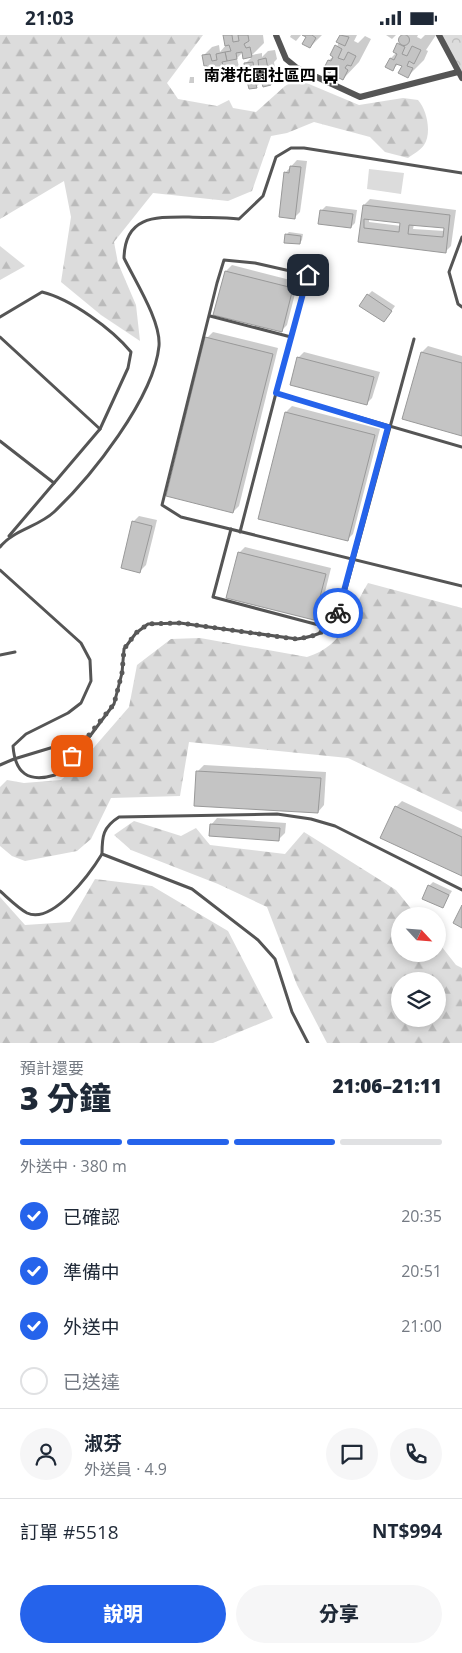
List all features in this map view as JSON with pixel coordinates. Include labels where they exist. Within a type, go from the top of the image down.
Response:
[{"type":"street","points":[[276,35],[286,59],[297,68],[360,97],[458,72]]},
{"type":"street","points":[[439,35],[462,78]]},
{"type":"lane","points":[[7,538],[33,526],[52,514],[68,498],[120,434],[152,372],[159,346],[156,325],[124,258],[124,247],[132,231],[152,217],[240,219],[263,195],[276,157],[291,148],[304,147],[462,173]]},
{"type":"lane","points":[[462,237],[449,272],[458,304],[462,307]]},
{"type":"lane","points":[[240,532],[308,275],[255,263],[224,260],[216,283],[210,316],[162,505],[181,517],[240,532],[462,586]]},
{"type":"lane","points":[[0,317],[42,292],[58,296],[120,338],[131,351],[128,368],[100,429],[0,547]]},
{"type":"lane","points":[[210,316],[291,337]]},
{"type":"lane","points":[[0,337],[100,429]]},
{"type":"lane","points":[[0,569],[81,643],[90,660],[91,681],[81,703],[68,713],[26,734],[13,746],[14,759],[26,775],[38,779],[49,777],[55,775],[90,736],[117,697],[124,649],[136,633],[148,624],[180,623],[296,639],[310,637],[330,628],[340,611],[388,427],[414,339]]},
{"type":"lane","points":[[276,393],[462,447]]},
{"type":"lane","points":[[0,441],[54,483]]},
{"type":"lane","points":[[231,529],[213,597],[330,628]]},
{"type":"lane","points":[[0,655],[15,653]]},
{"type":"lane","points":[[0,765],[90,736]]},
{"type":"lane","points":[[0,891],[28,913],[44,913],[62,902],[82,881],[102,854],[102,834],[109,823],[119,817],[277,814],[311,819],[334,826],[462,890]]},
{"type":"lane","points":[[102,854],[192,889],[258,940],[275,959],[292,1012],[308,1043]]},
{"type":"green space","points":[[0,35],[203,35],[167,83],[178,99],[217,106],[229,100],[233,108],[256,112],[285,86],[297,79],[359,105],[403,98],[418,100],[426,115],[428,134],[421,149],[408,158],[385,152],[370,137],[314,122],[287,133],[271,136],[252,191],[228,201],[153,193],[114,242],[118,263],[136,305],[140,341],[101,315],[61,282],[71,217],[64,181],[0,219]]},
{"type":"green space","points":[[441,35],[462,35],[462,73]]},
{"type":"green space","points":[[369,169],[404,173],[401,194],[367,189]]},
{"type":"green space","points":[[0,246],[25,266],[0,280]]},
{"type":"green space","points":[[368,583],[462,608],[462,812],[348,758],[189,742],[180,796],[111,798],[91,839],[77,851],[25,861],[12,856],[0,846],[0,787],[7,780],[24,783],[61,780],[83,760],[129,707],[137,665],[171,639],[200,638],[307,657],[320,652],[338,636],[351,617]]},
{"type":"green space","points":[[134,821],[181,836],[196,828],[210,845],[285,854],[304,832],[396,890],[410,907],[391,907],[391,963],[446,963],[446,952],[456,965],[462,968],[462,1043],[327,1043],[297,985],[267,907],[218,884],[131,850],[114,835]]},
{"type":"green space","points":[[95,879],[152,886],[228,931],[273,1018],[213,1043],[0,1043],[0,897],[25,925],[70,922]]},
{"type":"building","points":[[223,35],[232,35],[233,42],[239,41],[238,35],[248,35],[249,41],[244,44],[246,48],[250,47],[252,57],[243,59],[242,52],[236,53],[237,59],[227,61],[225,52],[231,51],[229,45],[225,46]]},
{"type":"building","points":[[302,35],[312,35],[316,38],[310,48],[302,44],[306,37]]},
{"type":"building","points":[[340,35],[349,37],[345,46],[336,42]]},
{"type":"building","points":[[402,35],[406,35],[409,40],[408,44],[402,45],[399,42],[399,38]]},
{"type":"building","points":[[397,43],[405,47],[402,54],[407,56],[412,46],[421,50],[414,64],[409,61],[407,66],[413,68],[408,78],[398,73],[402,66],[396,64],[393,71],[385,67],[390,58],[394,60],[397,54],[393,52]]},
{"type":"building","points":[[335,45],[342,49],[338,58],[344,60],[348,52],[356,56],[351,66],[347,65],[345,68],[348,70],[343,80],[335,76],[338,70],[333,68],[330,73],[323,70],[328,60],[331,61],[333,57],[330,55]]},
{"type":"building","points":[[225,52],[227,61],[222,62],[224,68],[228,67],[230,77],[221,79],[219,70],[214,72],[215,80],[206,82],[204,72],[208,71],[207,66],[204,66],[202,55],[210,54],[212,61],[217,60],[216,54]]},
{"type":"building","points":[[266,58],[268,69],[265,70],[266,76],[269,75],[271,85],[263,87],[261,80],[255,81],[257,88],[249,89],[247,81],[251,80],[250,72],[245,73],[244,63],[253,62],[254,70],[259,69],[258,60]]},
{"type":"building","points":[[290,166],[301,167],[295,219],[279,217],[284,172],[289,173]]},
{"type":"building","points":[[363,205],[450,215],[446,253],[358,242]],"holes":[[[364,219],[400,223],[399,232],[364,228]],[[409,225],[444,228],[443,237],[408,234]]]},
{"type":"building","points":[[320,210],[353,214],[351,228],[318,224]]},
{"type":"building","points":[[285,234],[301,236],[300,244],[284,243]]},
{"type":"building","points":[[225,271],[293,288],[282,332],[213,315]]},
{"type":"building","points":[[367,294],[392,311],[384,322],[359,306]]},
{"type":"building","points":[[205,337],[273,354],[233,513],[166,496]]},
{"type":"building","points":[[421,352],[462,363],[462,436],[402,419]]},
{"type":"building","points":[[297,357],[374,377],[367,405],[290,385]]},
{"type":"building","points":[[285,412],[375,435],[348,541],[258,519]]},
{"type":"building","points":[[132,521],[152,526],[140,573],[121,568]]},
{"type":"building","points":[[238,552],[326,574],[314,620],[226,598]]},
{"type":"building","points":[[196,771],[321,778],[318,813],[194,806]]},
{"type":"building","points":[[395,806],[462,837],[462,876],[380,838]]},
{"type":"building","points":[[210,824],[280,828],[279,841],[209,836]]},
{"type":"building","points":[[428,885],[449,895],[443,907],[422,899]]},
{"type":"building","points":[[462,905],[462,928],[453,923]]},
{"type":"way so far","points":[[72,756],[114,704],[122,673],[124,649],[136,633],[148,624],[180,623],[296,639],[310,637],[330,628],[338,613]]},
{"type":"place","name":"南港花園社區四","points":[[330,75]]},
{"type":"route","points":[[308,275],[276,393],[388,427],[338,613]]}]
